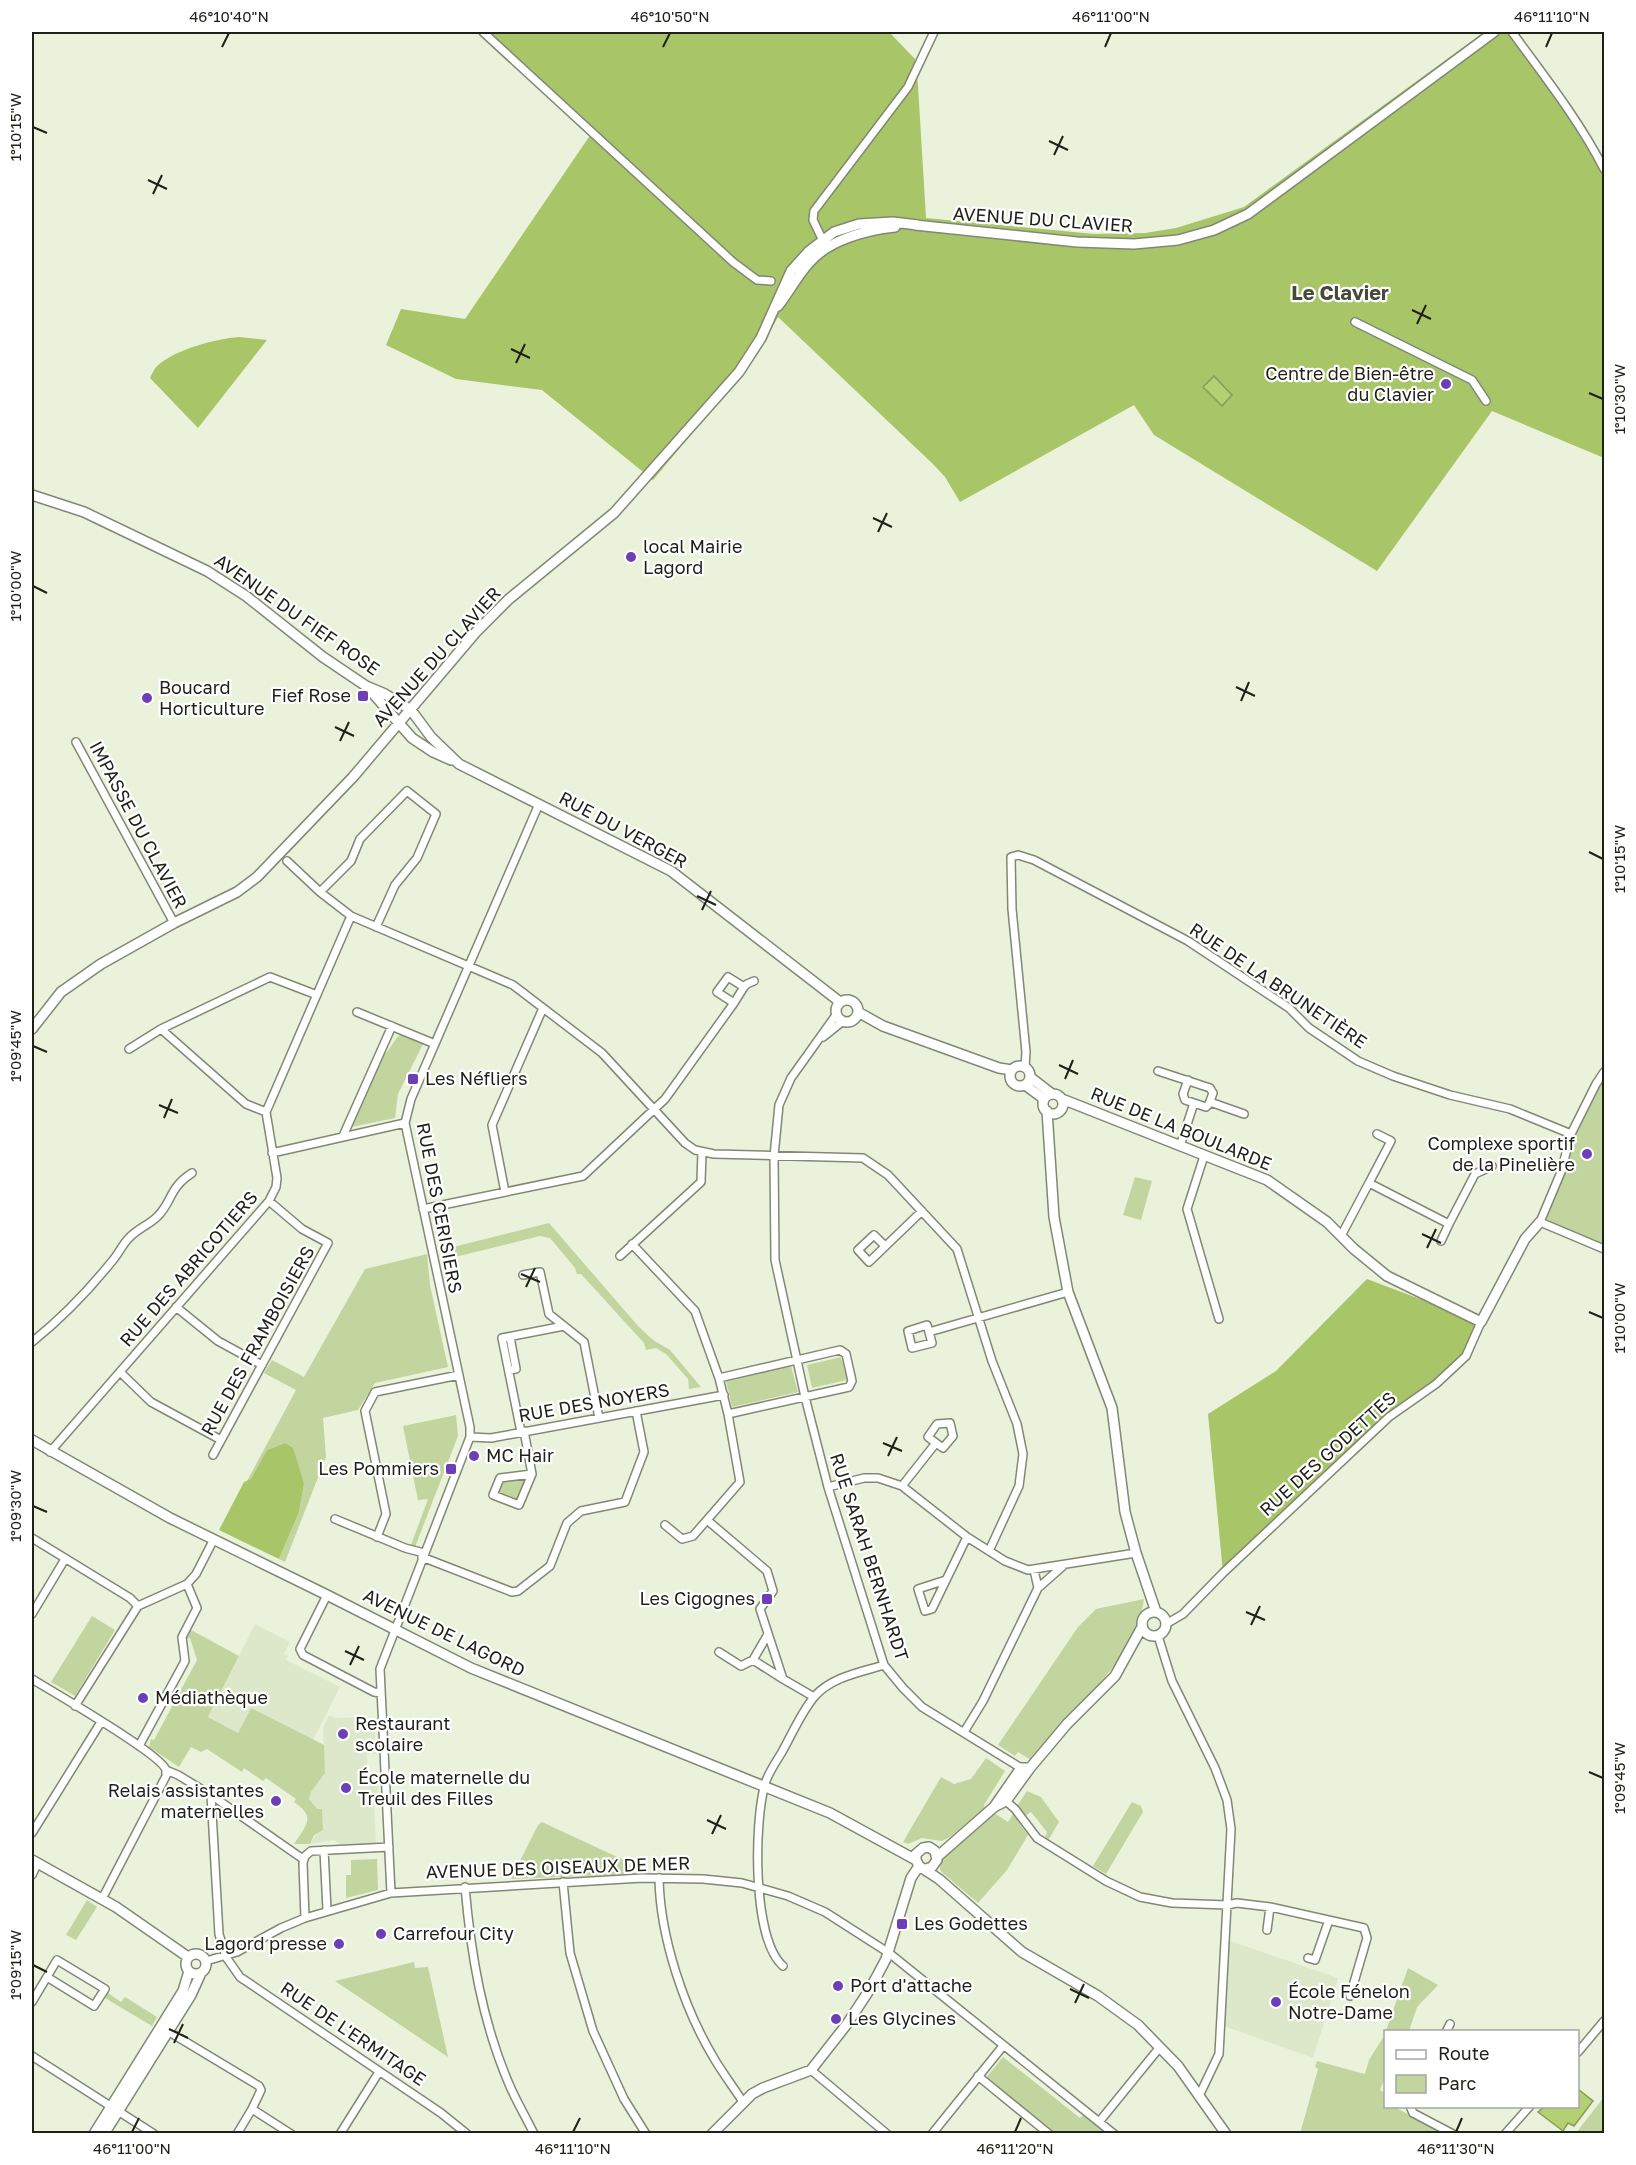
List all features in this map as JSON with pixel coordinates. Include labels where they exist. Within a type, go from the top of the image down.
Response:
[{"type":"street","points":[[483,32],[733,262],[757,280],[771,281]]},
{"type":"street","points":[[798,277],[808,259],[824,244],[824,239],[814,225],[812,215],[814,211],[908,87],[934,32]]},
{"type":"street","name":"AVENUE DU CLAVIER","points":[[32,1029],[61,992],[101,964],[174,923],[237,892],[257,877],[353,777],[476,632],[509,599],[614,513],[739,372],[761,338],[791,271],[824,239],[847,228],[871,222],[893,222],[945,230],[1077,242],[1134,244],[1178,240],[1214,230],[1248,214],[1494,32]]},
{"type":"street","points":[[1512,32],[1574,116],[1605,169]]},
{"type":"street","name":"AVENUE DU CLAVIER","points":[[774,310],[811,260],[851,236],[880,229],[918,225]]},
{"type":"street","points":[[1355,322],[1472,380],[1486,401]]},
{"type":"street","name":"AVENUE DU FIEF ROSE","points":[[32,495],[84,512],[207,571],[246,596],[323,657],[366,686],[385,694],[411,710]]},
{"type":"street","points":[[366,686],[423,746],[459,764]]},
{"type":"street","name":"RUE DU VERGER","points":[[411,710],[431,737],[459,764],[671,871],[818,986],[841,1013],[999,1068],[1011,1075]]},
{"type":"street","name":"IMPASSE DU CLAVIER","points":[[76,742],[174,923]]},
{"type":"street","points":[[320,892],[351,861],[360,839],[407,791],[436,814],[417,858],[394,885],[376,927]]},
{"type":"street","name":"RUE DES CERISIERS","points":[[391,1893],[380,1669],[470,1437],[470,1427],[405,1123],[411,1099],[539,804]]},
{"type":"street","name":"RUE DE LA BRUNETIÈRE","points":[[1025,1067],[1026,1052],[1012,909],[1011,857],[1018,855],[1034,860],[1186,940],[1289,1008],[1310,1028],[1358,1060],[1393,1076],[1450,1095],[1510,1109],[1571,1134]]},
{"type":"street","points":[[287,861],[320,892],[351,916],[513,985],[602,1053],[686,1143],[702,1152],[863,1158],[888,1175],[957,1249],[992,1361],[1017,1424],[1023,1454],[1019,1486],[989,1551]]},
{"type":"street","points":[[161,1029],[246,1104],[266,1112],[351,916]]},
{"type":"street","points":[[129,1049],[161,1029],[270,977],[317,995]]},
{"type":"street","points":[[734,1003],[717,992],[728,977],[744,987]]},
{"type":"street","points":[[423,1209],[583,1176],[665,1099],[744,987],[754,981]]},
{"type":"street","name":"RUE DU VERGER","points":[[841,1013],[850,1000],[856,1005],[858,1012],[882,1026]]},
{"type":"street","points":[[506,1192],[492,1125],[543,1008]]},
{"type":"street","points":[[357,1012],[435,1044]]},
{"type":"street","points":[[841,1013],[858,1012]]},
{"type":"street","name":"RUE SARAH BERNHARDT","points":[[841,1013],[814,1044],[791,1078],[779,1105],[774,1156],[775,1260],[805,1397],[828,1487],[884,1665],[922,1707],[1025,1768]]},
{"type":"street","points":[[343,1136],[392,1026]]},
{"type":"street","points":[[1018,1066],[1025,1067],[1029,1071],[1028,1081],[1017,1086],[1011,1075],[1018,1066]]},
{"type":"street","points":[[1158,1071],[1188,1080],[1210,1088],[1213,1093],[1206,1107],[1185,1100],[1183,1094],[1188,1080]]},
{"type":"street","name":"RUE DES GODETTES","points":[[1166,1624],[1183,1614],[1389,1417],[1436,1384],[1466,1356],[1481,1322],[1525,1239],[1540,1221],[1561,1172],[1571,1134],[1596,1084],[1605,1072]]},
{"type":"street","points":[[1028,1081],[1048,1096],[1058,1095],[1061,1107],[1048,1134]]},
{"type":"street","points":[[1048,1096],[1044,1106],[1047,1111],[1054,1216],[1068,1292],[1112,1408],[1125,1512],[1147,1587],[1152,1613]]},
{"type":"street","points":[[1210,1102],[1244,1114]]},
{"type":"street","points":[[1180,1146],[1194,1103]]},
{"type":"street","name":"RUE DE LA BOULARDE","points":[[1061,1107],[1076,1104],[1267,1180],[1327,1222],[1342,1234],[1354,1249],[1388,1276],[1481,1322]]},
{"type":"street","points":[[1047,1111],[1051,1114],[1061,1107]]},
{"type":"street","name":"RUE DES ABRICOTIERS","points":[[50,1452],[269,1201],[276,1187],[277,1178],[266,1112]]},
{"type":"street","points":[[272,1153],[405,1123]]},
{"type":"street","points":[[1342,1234],[1391,1141],[1377,1134]]},
{"type":"street","points":[[620,1256],[701,1182],[702,1152]]},
{"type":"street","points":[[1204,1156],[1187,1209],[1220,1318]]},
{"type":"street","points":[[1441,1241],[1475,1174],[1492,1166]]},
{"type":"street","points":[[32,1342],[54,1324],[93,1284],[131,1235],[148,1226],[160,1213],[178,1182],[192,1173]]},
{"type":"street","points":[[1369,1183],[1449,1224]]},
{"type":"street","name":"RUE DES FRAMBOISIERS","points":[[213,1455],[328,1243],[302,1229],[269,1201]]},
{"type":"street","points":[[885,1246],[922,1211]]},
{"type":"street","points":[[1540,1221],[1605,1249]]},
{"type":"street","points":[[633,1244],[695,1311],[724,1395],[740,1482],[693,1536],[682,1539],[665,1525]]},
{"type":"street","points":[[523,1275],[540,1272],[552,1328]]},
{"type":"street","points":[[929,1332],[1068,1292]]},
{"type":"street","points":[[177,1307],[218,1341],[262,1365]]},
{"type":"street","points":[[549,1314],[584,1342],[599,1418]]},
{"type":"street","points":[[532,1474],[500,1478],[493,1495],[519,1504],[532,1474],[502,1338],[564,1326]]},
{"type":"street","points":[[719,1378],[840,1350],[846,1356],[852,1381],[849,1387],[728,1414]]},
{"type":"street","points":[[120,1372],[151,1402],[221,1440]]},
{"type":"street","points":[[377,1536],[386,1514],[364,1411],[375,1392],[459,1374]]},
{"type":"street","name":"RUE DES NOYERS","points":[[470,1437],[491,1438],[724,1395]]},
{"type":"street","points":[[334,1519],[512,1592],[518,1591],[550,1566],[567,1523],[581,1511],[625,1502],[644,1452],[636,1411]]},
{"type":"street","name":"AVENUE DE LAGORD","points":[[32,1440],[170,1518],[327,1594],[471,1668],[830,1813],[887,1843],[926,1859],[939,1879],[1022,1952],[1098,1996],[1138,2025],[1178,2066],[1226,2133]]},
{"type":"street","points":[[902,1486],[936,1443]]},
{"type":"street","points":[[828,1487],[864,1478],[878,1478],[902,1486],[967,1537],[1021,1569],[1034,1570],[1063,1566],[1136,1553]]},
{"type":"street","points":[[707,1520],[767,1571],[773,1591],[760,1609],[783,1678]]},
{"type":"street","points":[[946,1580],[918,1589],[925,1611],[932,1608],[946,1580],[967,1537]]},
{"type":"street","points":[[32,1538],[130,1598],[138,1606]]},
{"type":"street","points":[[75,1706],[138,1606],[188,1584],[196,1574],[214,1539]]},
{"type":"street","points":[[32,1614],[65,1559]]},
{"type":"street","points":[[964,1732],[983,1701],[1038,1588],[1063,1566]]},
{"type":"street","points":[[1034,1570],[1038,1588]]},
{"type":"street","points":[[139,1746],[185,1661],[182,1637],[197,1608],[188,1584]]},
{"type":"street","points":[[327,1594],[300,1649],[303,1655],[374,1692],[381,1693]]},
{"type":"street","points":[[712,2133],[743,2102],[763,2088],[811,2070],[870,1989],[888,1952],[910,1878],[926,1859],[954,1841],[994,1807],[1025,1768],[1115,1676],[1131,1650],[1149,1632],[1164,1631],[1166,1624],[1162,1615],[1152,1613],[1143,1619],[1149,1632],[1172,1681],[1215,1768],[1227,1800],[1231,1829],[1219,2054],[1199,2096]]},
{"type":"street","points":[[719,1652],[741,1666],[753,1660],[768,1634]]},
{"type":"street","points":[[753,1660],[814,1697]]},
{"type":"street","points":[[783,1966],[775,1959],[767,1933],[758,1887],[758,1840],[766,1780],[814,1697],[837,1680],[884,1665]]},
{"type":"street","points":[[32,1679],[139,1746],[162,1763],[166,1770],[166,1776],[102,1899]]},
{"type":"street","points":[[32,1833],[101,1722]]},
{"type":"street","points":[[994,1807],[1006,1801],[1025,1768]]},
{"type":"street","points":[[166,1770],[211,1795],[303,1859]]},
{"type":"street","points":[[211,1795],[219,1934],[226,1957]]},
{"type":"street","points":[[1006,1801],[1037,1838],[1106,1881],[1130,1892],[1162,1902],[1227,1905],[1237,1903],[1270,1907],[1364,1928],[1367,1938],[1350,1996]]},
{"type":"street","points":[[291,1850],[389,1847]]},
{"type":"street","points":[[324,1850],[327,1910]]},
{"type":"street","points":[[305,1918],[303,1859],[311,1851]]},
{"type":"street","points":[[32,1875],[34,1862],[102,1899],[188,1957]]},
{"type":"street","points":[[659,1878],[659,1895],[669,1945],[687,2002],[715,2060],[743,2102]]},
{"type":"street","name":"AVENUE DES OISEAUX DE MER","points":[[206,1961],[226,1957],[305,1918],[391,1893],[465,1887],[659,1878],[742,1883],[788,1896],[825,1912],[888,1952],[1114,2133]]},
{"type":"street","points":[[563,1882],[570,1953],[594,2031],[624,2100],[646,2133]]},
{"type":"street","points":[[465,1887],[472,1954],[483,2007],[509,2085],[534,2133]]},
{"type":"street","points":[[1267,1930],[1270,1907]]},
{"type":"street","points":[[1308,1958],[1315,1960],[1329,1920]]},
{"type":"street","points":[[94,2133],[114,2109],[165,2029],[191,1995],[201,1973],[206,1968],[206,1961],[200,1954],[188,1957],[186,1964],[189,1971],[183,1991],[165,2029]]},
{"type":"street","name":"RUE DE L'ERMITAGE","points":[[226,1957],[240,1977],[467,2133]]},
{"type":"street","points":[[32,2002],[57,1960],[105,1989],[94,2006],[47,1977]]},
{"type":"street","points":[[189,1971],[195,1974],[201,1973]]},
{"type":"street","points":[[1579,2051],[1605,2021]]},
{"type":"street","points":[[165,2029],[259,2086],[260,2094],[237,2133]]},
{"type":"street","points":[[932,2133],[1003,2046]]},
{"type":"street","points":[[1100,2122],[1160,2047]]},
{"type":"street","points":[[32,2056],[154,2133]]},
{"type":"street","points":[[811,2070],[886,2133]]},
{"type":"street","points":[[340,2133],[379,2072]]},
{"type":"street","points":[[978,2076],[1049,2133]]},
{"type":"street","points":[[1411,2108],[1413,2113],[1452,2133]]},
{"type":"street","points":[[1505,2133],[1528,2108]]},
{"type":"street","points":[[104,2133],[114,2109]]},
{"type":"street","points":[[252,2109],[291,2133]]},
{"type":"shaded area","points":[[481,32],[889,32],[915,59],[926,218],[1094,234],[1145,233],[1176,228],[1244,207],[1484,32],[1512,32],[1604,169],[1604,458],[1492,411],[1377,571],[1154,435],[1134,405],[960,502],[945,477],[934,465],[778,317],[755,358],[653,480],[542,390],[456,379],[386,345],[401,309],[465,319],[591,134]]},
{"type":"shaded area","points":[[239,337],[267,340],[198,428],[150,378],[157,366],[174,355],[208,343]]},
{"type":"shaded area","points":[[1214,376],[1232,395],[1222,406],[1203,387]]},
{"type":"shaded area","points":[[1367,1279],[1481,1322],[1466,1356],[1389,1417],[1223,1573],[1208,1414],[1276,1371]]},
{"type":"shaded area","points":[[285,1443],[293,1448],[304,1484],[299,1512],[279,1559],[219,1530],[244,1482],[251,1479],[267,1450]]},
{"type":"shaded area","points":[[255,1624],[290,1642],[284,1654],[288,1656],[286,1660],[340,1687],[313,1740],[251,1708],[238,1733],[208,1717]]},
{"type":"shaded area","name":"École maternelle du Treuil des Filles","points":[[329,1715],[336,1718],[374,1719],[376,1754],[367,1754],[368,1785],[378,1785],[378,1799],[374,1800],[376,1844],[340,1845],[334,1840],[310,1844],[317,1833],[317,1809],[310,1802],[309,1795],[325,1773],[323,1728]]},
{"type":"shaded area","name":"École Fénelon Notre-Dame","points":[[1225,1939],[1338,1978],[1313,2058],[1221,2025]]},
{"type":"shaded area","points":[[1579,2090],[1593,2101],[1574,2126],[1568,2123],[1563,2131],[1538,2112],[1543,2108],[1579,2108]]},
{"type":"green space","points":[[402,1035],[423,1044],[398,1094],[395,1118],[352,1127],[384,1054],[398,1036]]},
{"type":"green space","name":"Complexe sportif de la Pinelière","points":[[1604,1076],[1604,1247],[1543,1220],[1574,1135]]},
{"type":"green space","points":[[1135,1177],[1152,1181],[1141,1220],[1123,1215]]},
{"type":"green space","points":[[549,1223],[638,1326],[653,1340],[670,1350],[701,1387],[689,1389],[688,1379],[666,1354],[656,1348],[646,1350],[644,1343],[581,1274],[577,1274],[575,1268],[550,1238],[540,1236],[443,1260],[441,1250]]},
{"type":"green space","points":[[427,1254],[430,1285],[448,1367],[375,1383],[358,1410],[323,1418],[326,1457],[285,1562],[279,1559],[299,1512],[304,1484],[285,1443],[267,1450],[251,1480],[247,1481],[296,1390],[264,1373],[272,1360],[304,1377],[365,1269]]},
{"type":"green space","points":[[841,1357],[847,1380],[812,1388],[807,1365]]},
{"type":"green space","points":[[791,1366],[798,1392],[732,1407],[726,1381]]},
{"type":"green space","points":[[456,1415],[458,1436],[415,1547],[411,1545],[428,1499],[418,1500],[403,1426]]},
{"type":"green space","points":[[532,1474],[519,1505],[493,1495],[500,1478]]},
{"type":"green space","points":[[1144,1599],[1138,1623],[1128,1645],[1114,1666],[1031,1760],[1018,1752],[1015,1756],[998,1745],[1078,1627],[1096,1609]]},
{"type":"green space","points":[[92,1616],[115,1630],[75,1696],[51,1682]]},
{"type":"green space","points":[[191,1630],[239,1656],[208,1717],[238,1733],[251,1708],[324,1745],[325,1773],[311,1792],[309,1799],[317,1809],[322,1809],[323,1830],[314,1835],[310,1844],[294,1844],[306,1826],[305,1812],[294,1802],[296,1799],[266,1778],[263,1781],[244,1768],[242,1772],[207,1749],[201,1752],[191,1747],[179,1767],[149,1747],[151,1739],[154,1740],[197,1660],[190,1638],[185,1639]]},
{"type":"green space","points":[[986,1758],[1005,1771],[984,1805],[985,1808],[942,1841],[922,1838],[908,1844],[903,1842],[941,1777],[954,1784],[971,1779]]},
{"type":"green space","points":[[1027,1791],[1041,1797],[1059,1822],[1049,1839],[1045,1837],[1047,1832],[1031,1812],[1022,1818],[1015,1809]]},
{"type":"green space","points":[[1132,1802],[1141,1806],[1143,1812],[1106,1874],[1093,1866]]},
{"type":"green space","points":[[994,1813],[1008,1822],[1013,1814],[1028,1835],[1007,1870],[978,1903],[940,1870],[941,1862],[952,1846]]},
{"type":"green space","points":[[542,1822],[628,1862],[635,1874],[511,1879],[538,1825]]},
{"type":"green space","points":[[377,1859],[378,1890],[346,1898],[346,1875],[351,1875],[351,1860]]},
{"type":"green space","points":[[87,1900],[97,1907],[76,1940],[66,1935]]},
{"type":"green space","points":[[414,1962],[415,1968],[428,1967],[448,2057],[335,1981]]},
{"type":"green space","points":[[1408,1968],[1438,1985],[1417,2007],[1409,2030],[1386,2030]]},
{"type":"green space","points":[[108,1993],[121,2002],[125,1997],[157,2017],[152,2026],[105,1998]]},
{"type":"green space","points":[[1384,2036],[1384,2080],[1380,2090],[1384,2092],[1384,2108],[1399,2108],[1446,2133],[1300,2134],[1318,2069],[1315,2067],[1317,2061],[1365,2074],[1369,2060]]},
{"type":"green space","points":[[1003,2057],[1080,2118],[1083,2115],[1108,2133],[1052,2133],[990,2084],[991,2082],[986,2078]]},
{"type":"green space","points":[[1604,2097],[1604,2133],[1576,2133]]},
{"type":"place","name":"Centre de Bien-être du Clavier","points":[[1446,384]]},
{"type":"place","name":"local Mairie Lagord","points":[[631,557]]},
{"type":"place","name":"Fief Rose","points":[[363,696]]},
{"type":"place","name":"Boucard Horticulture","points":[[147,698]]},
{"type":"place","name":"Les Néfliers","points":[[413,1079]]},
{"type":"place","name":"Complexe sportif de la Pinelière","points":[[1587,1154]]},
{"type":"place","name":"MC Hair","points":[[474,1456]]},
{"type":"place","name":"Les Pommiers","points":[[451,1469]]},
{"type":"place","name":"Les Cigognes","points":[[767,1599]]},
{"type":"place","name":"Médiathèque","points":[[143,1698]]},
{"type":"place","name":"Restaurant scolaire","points":[[343,1734]]},
{"type":"place","name":"École maternelle du Treuil des Filles","points":[[346,1788]]},
{"type":"place","name":"Relais assistantes maternelles","points":[[276,1801]]},
{"type":"place","name":"Les Godettes","points":[[902,1924]]},
{"type":"place","name":"Carrefour City","points":[[381,1934]]},
{"type":"place","name":"Lagord presse","points":[[339,1944]]},
{"type":"place","name":"Port d'attache","points":[[838,1986]]},
{"type":"place","name":"École Fénelon Notre-Dame","points":[[1276,2002]]},
{"type":"place","name":"Les Glycines","points":[[836,2019]]},
{"type":"district","name":"Le Clavier","points":[[1340,293]]}]
